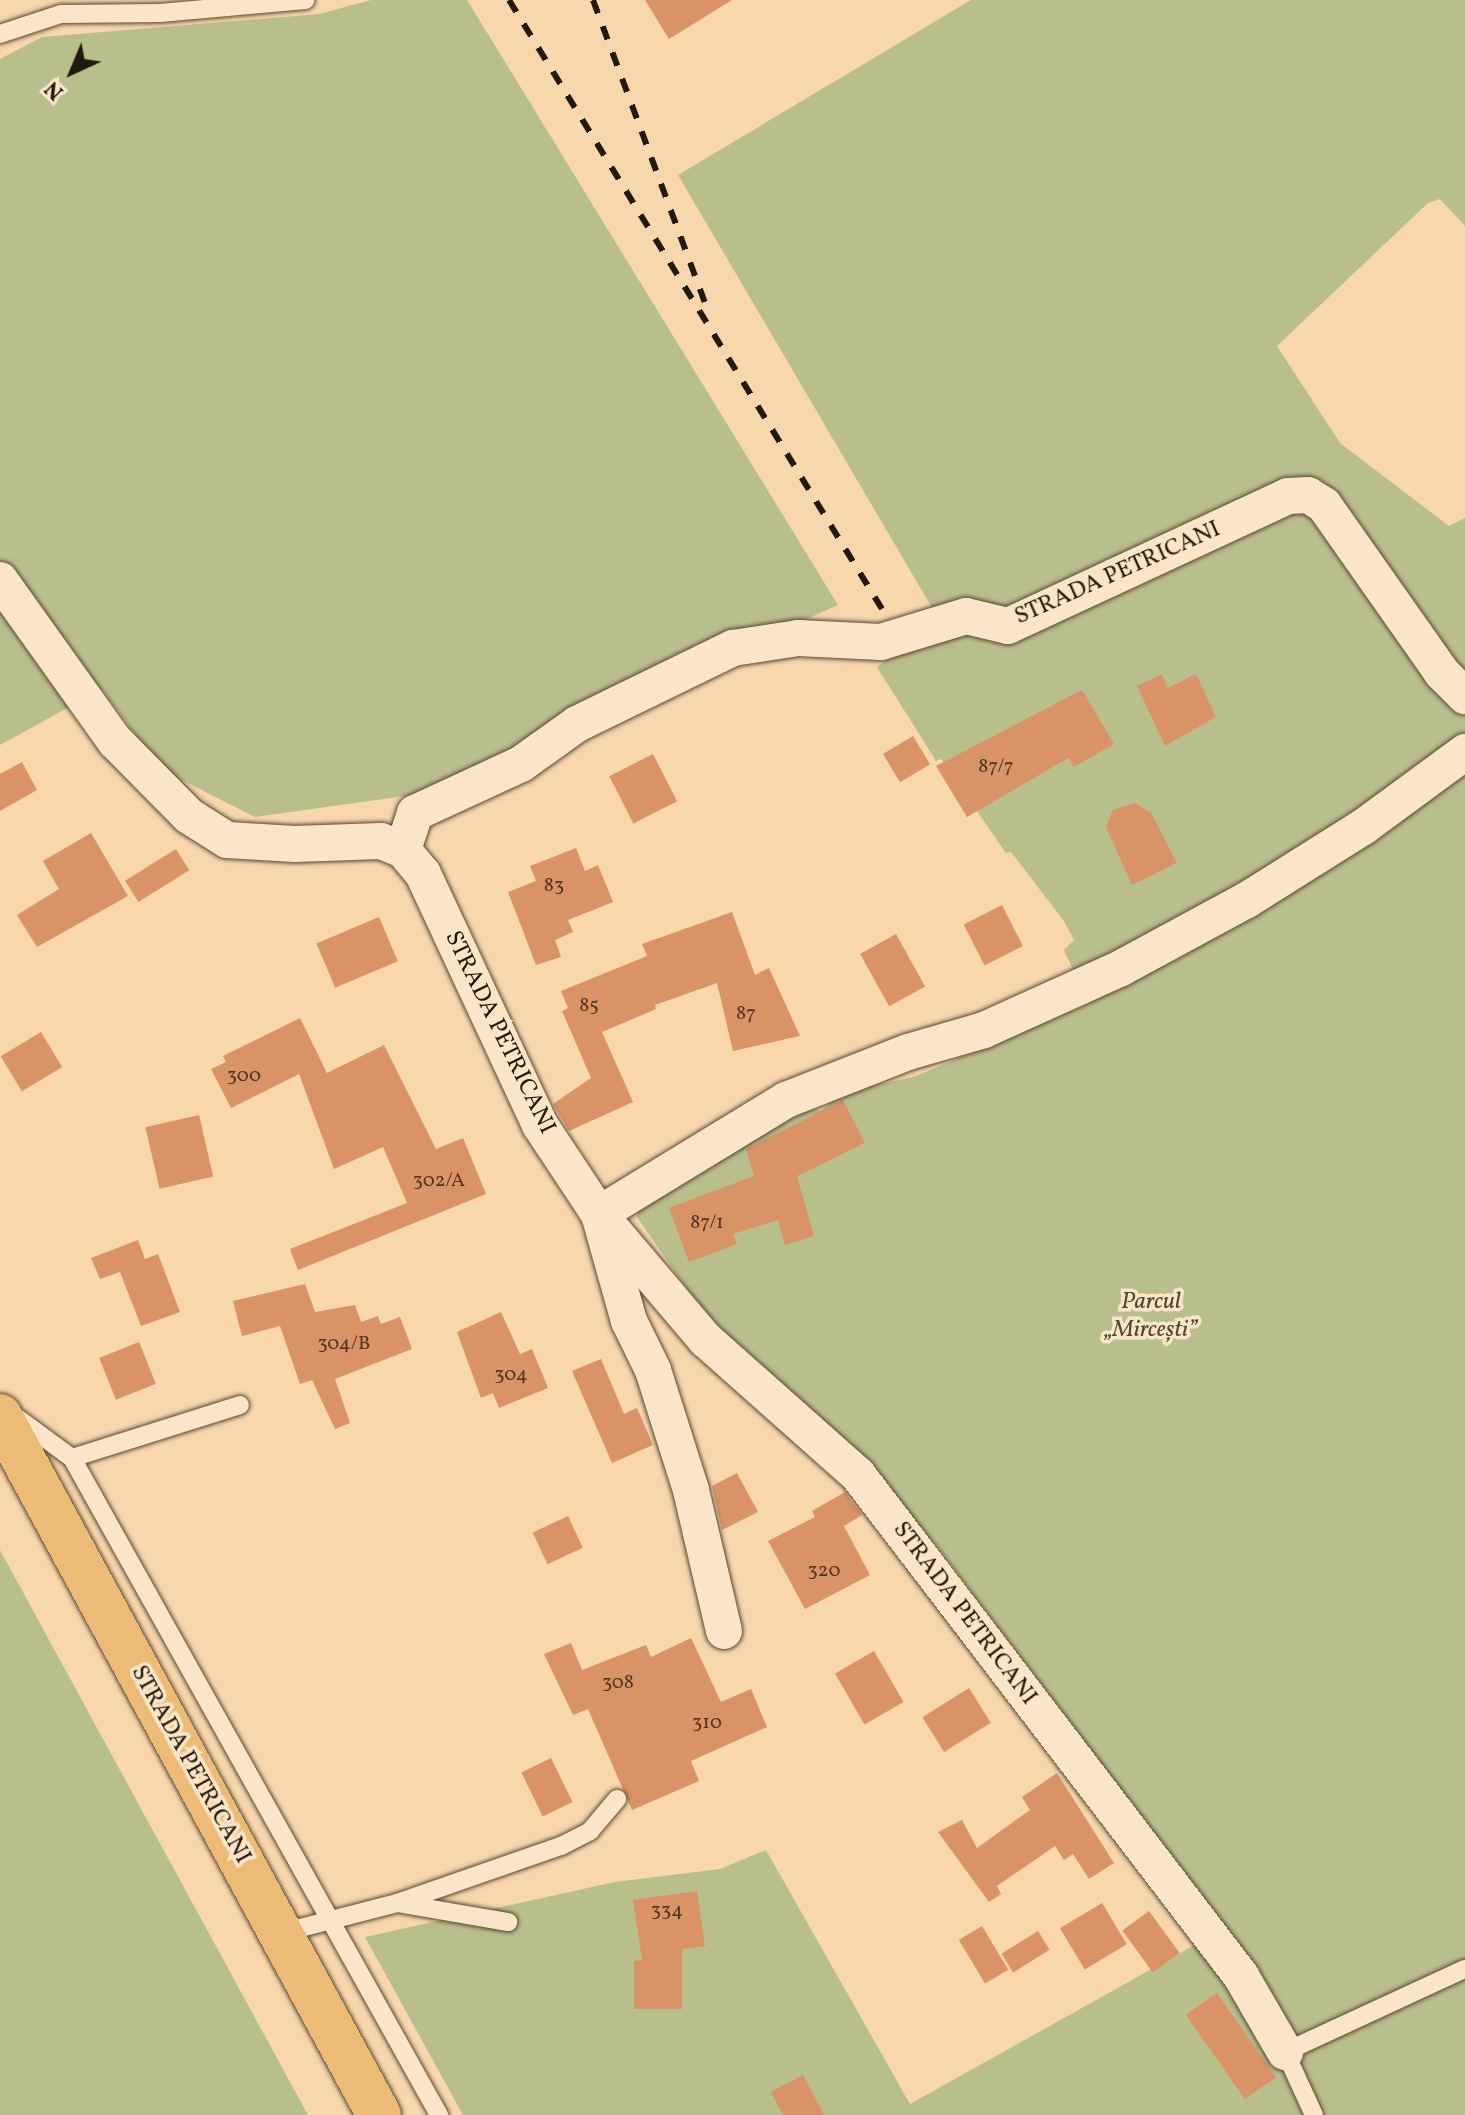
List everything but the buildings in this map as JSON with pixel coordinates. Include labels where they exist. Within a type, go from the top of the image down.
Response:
[{"type":"main road","name":"STRADA PETRICANI","points":[[0,1416],[379,2115]]},
{"type":"street","name":"STRADA PETRICANI","points":[[1285,2052],[1241,1976],[858,1475],[706,1340],[599,1214],[540,1125],[423,874],[403,850],[415,813],[521,764],[577,724],[733,648],[798,638],[881,642],[966,616],[1008,626],[1288,496],[1308,495],[1324,505],[1442,673],[1465,696]]},
{"type":"street","points":[[0,580],[115,741],[189,816],[227,840],[295,844],[381,841],[403,850]]},
{"type":"street","points":[[599,1214],[786,1100],[908,1052],[984,1030],[1149,953],[1325,851],[1465,752]]},
{"type":"street","name":"STRADA PETRICANI","points":[[599,1214],[629,1321],[653,1370],[691,1490],[724,1631]]},
{"type":"street","points":[[653,1370],[706,1340]]},
{"type":"lane","points":[[0,34],[61,14],[160,13],[305,0]]},
{"type":"lane","points":[[0,1405],[72,1458],[327,1920],[439,2115]]},
{"type":"lane","points":[[72,1458],[240,1405]]},
{"type":"lane","points":[[281,1933],[397,1903],[561,1846],[590,1831],[617,1799]]},
{"type":"lane","points":[[397,1903],[508,1922]]},
{"type":"lane","points":[[1285,2052],[1465,1969]]},
{"type":"lane","name":"STRADA PETRICANI","points":[[1285,2052],[1314,2115]]},
{"type":"green space","points":[[371,0],[467,0],[838,605],[412,795],[255,817],[162,770],[102,689],[0,745],[0,59],[42,37],[319,14]]},
{"type":"green space","name":"Parcul „Mircești”","points":[[971,0],[1465,0],[1465,226],[1440,199],[1428,203],[1277,346],[1340,443],[1449,526],[1465,518],[1465,2115],[463,2115],[365,1937],[615,1882],[720,1869],[766,1850],[910,2104],[1225,1928],[936,1544],[716,1331],[637,1217],[640,1200],[806,1109],[821,1110],[843,1093],[916,1076],[1089,1004],[1064,950],[1074,940],[1064,921],[1011,852],[1006,853],[941,759],[936,761],[877,667],[938,618],[678,175]]},
{"type":"green space","points":[[0,1550],[308,2115],[0,2115]]},
{"type":"railway","points":[[509,0],[882,609]]},
{"type":"railway","points":[[593,0],[705,303]]}]
